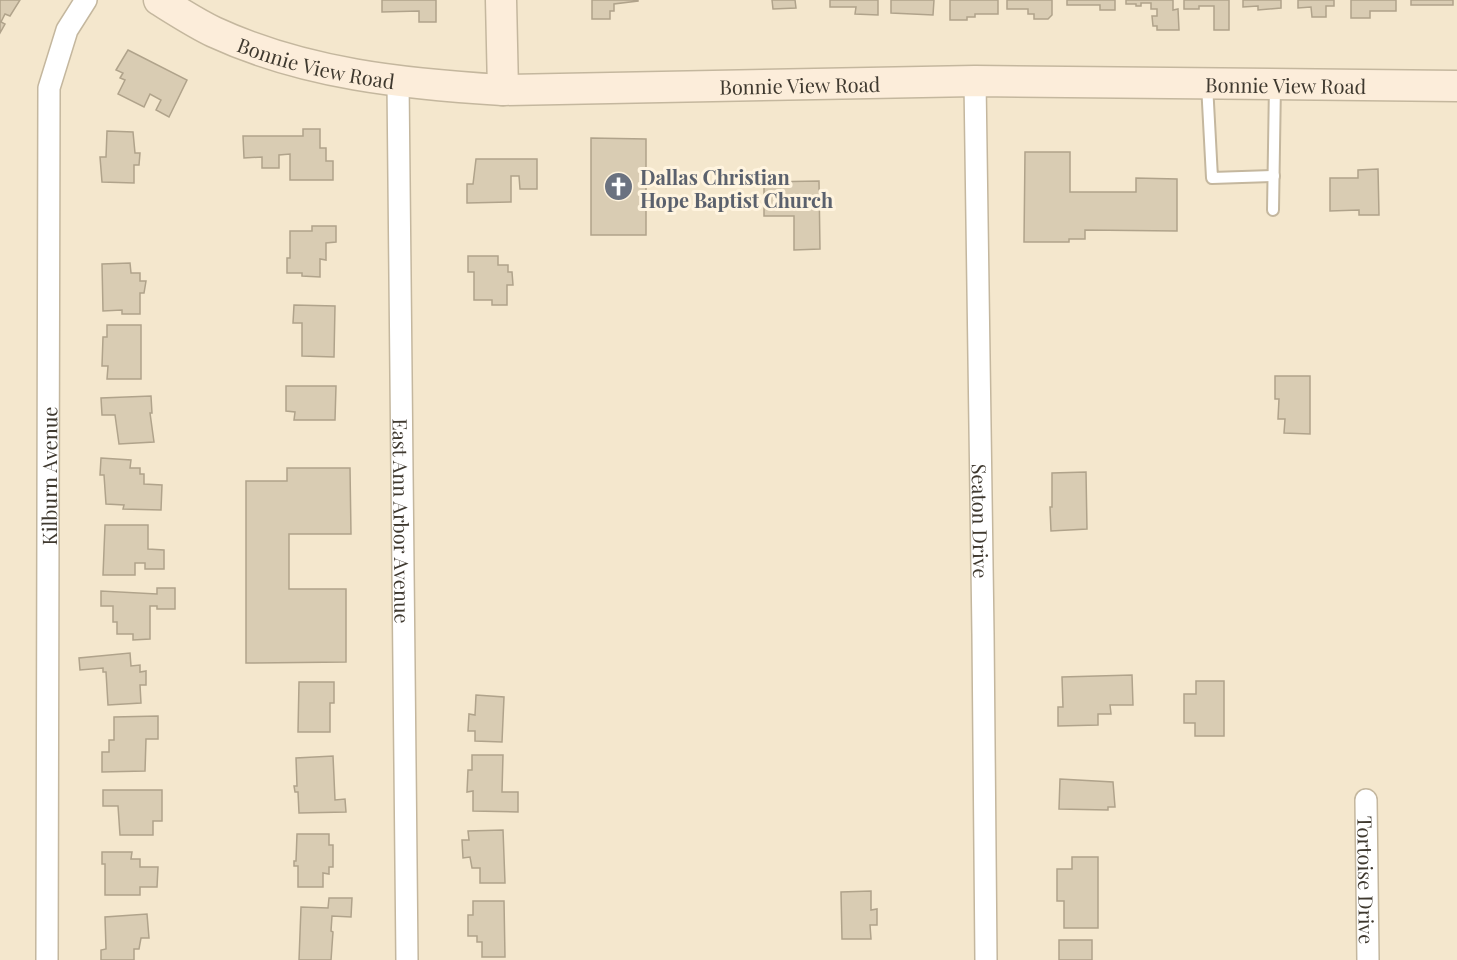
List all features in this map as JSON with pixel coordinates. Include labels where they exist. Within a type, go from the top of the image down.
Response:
[{"type":"street","name":"Kilburn Avenue","points":[[47,960],[48,88],[67,30],[86,0]]},
{"type":"street","name":"Bonnie View Road","points":[[159,0],[213,32],[277,57],[337,72],[446,87],[503,90],[975,81],[1457,86]]},
{"type":"street","points":[[501,0],[503,90]]},
{"type":"street","name":"East Ann Arbor Avenue","points":[[398,81],[407,960]]},
{"type":"street","name":"Seaton Drive","points":[[975,81],[986,960]]},
{"type":"street","name":"Tortoise Drive","points":[[1366,800],[1368,960]]},
{"type":"lane","points":[[1207,84],[1212,178],[1274,176]]},
{"type":"lane","points":[[1273,210],[1275,84]]},
{"type":"building","points":[[0,0],[20,0],[10,16],[5,14],[1,22],[5,24],[0,33]]},
{"type":"building","points":[[382,0],[436,0],[436,22],[419,22],[419,11],[382,12]]},
{"type":"building","points":[[592,0],[638,1],[614,4],[614,11],[610,11],[610,19],[592,19]]},
{"type":"building","points":[[772,0],[795,0],[796,8],[773,9]]},
{"type":"building","points":[[830,0],[878,0],[878,15],[855,14],[856,7],[830,7]]},
{"type":"building","points":[[891,0],[934,0],[933,15],[891,13]]},
{"type":"building","points":[[950,0],[998,0],[998,14],[975,14],[975,17],[967,17],[967,20],[950,20]]},
{"type":"building","points":[[1007,0],[1052,0],[1052,15],[1048,19],[1034,19],[1034,14],[1028,14],[1028,9],[1007,9]]},
{"type":"building","points":[[1067,0],[1115,0],[1115,10],[1100,10],[1100,5],[1067,5]]},
{"type":"building","points":[[1126,0],[1173,0],[1173,10],[1178,9],[1179,30],[1157,30],[1157,26],[1153,26],[1152,16],[1157,16],[1157,9],[1151,9],[1151,3],[1141,3],[1141,6],[1136,6],[1136,4],[1126,4]]},
{"type":"building","points":[[1184,0],[1229,0],[1229,30],[1214,30],[1214,6],[1184,9]]},
{"type":"building","points":[[1243,0],[1281,0],[1281,8],[1258,10],[1258,6],[1243,7]]},
{"type":"building","points":[[1298,0],[1334,0],[1334,6],[1326,6],[1326,17],[1312,17],[1311,7],[1298,8]]},
{"type":"building","points":[[1351,0],[1396,0],[1396,11],[1370,11],[1370,18],[1351,18]]},
{"type":"building","points":[[1411,0],[1453,0],[1453,5],[1411,5]]},
{"type":"building","points":[[128,50],[187,80],[169,117],[156,110],[161,100],[150,94],[144,107],[118,94],[125,80],[120,78],[123,73],[116,70]]},
{"type":"building","points":[[303,129],[320,129],[320,148],[326,148],[326,161],[333,161],[333,180],[290,180],[290,154],[279,155],[279,168],[262,168],[262,157],[244,158],[243,136],[303,136]]},
{"type":"building","points":[[107,131],[133,132],[135,153],[140,153],[139,165],[134,165],[134,183],[102,182],[100,157],[106,157]]},
{"type":"building","name":"Dallas Christian Hope Baptist Church","points":[[591,138],[646,139],[646,235],[591,235]]},
{"type":"building","points":[[1025,152],[1070,152],[1070,192],[1136,192],[1136,178],[1177,179],[1177,231],[1085,230],[1085,239],[1069,239],[1069,242],[1024,242]]},
{"type":"building","points":[[476,159],[537,159],[537,189],[520,189],[519,176],[511,176],[511,202],[467,203],[467,184],[473,184]]},
{"type":"building","points":[[1378,169],[1379,215],[1359,215],[1359,210],[1330,211],[1330,178],[1358,178],[1358,170]]},
{"type":"building","points":[[819,181],[820,249],[794,250],[794,216],[764,216],[764,182]]},
{"type":"building","points":[[312,226],[336,226],[336,242],[326,243],[326,260],[320,259],[320,277],[302,276],[302,273],[287,273],[287,258],[290,258],[290,231],[312,231]]},
{"type":"building","points":[[468,256],[498,256],[498,265],[508,265],[508,272],[512,272],[513,285],[507,285],[507,305],[492,305],[492,300],[474,300],[474,272],[468,272]]},
{"type":"building","points":[[130,263],[131,273],[140,273],[140,281],[146,281],[144,293],[140,293],[140,314],[122,314],[122,310],[103,311],[102,264]]},
{"type":"building","points":[[294,305],[335,306],[334,357],[302,356],[302,323],[293,323]]},
{"type":"building","points":[[107,325],[141,325],[141,379],[107,379],[108,366],[102,366],[103,337],[107,337]]},
{"type":"building","points":[[1275,376],[1310,376],[1310,434],[1284,433],[1285,419],[1278,419],[1279,399],[1275,399]]},
{"type":"building","points":[[286,386],[336,386],[335,420],[294,420],[295,412],[286,411]]},
{"type":"building","points":[[151,396],[152,413],[150,413],[154,442],[119,444],[115,415],[102,415],[101,398]]},
{"type":"building","points":[[101,458],[131,460],[130,468],[140,468],[140,474],[144,474],[144,484],[162,485],[161,510],[123,509],[124,505],[106,504],[104,475],[100,475]]},
{"type":"building","points":[[287,468],[350,468],[351,534],[289,534],[289,589],[346,589],[346,662],[246,663],[246,481],[287,481]]},
{"type":"building","points":[[1086,472],[1087,529],[1051,531],[1052,473]]},
{"type":"building","points":[[105,525],[148,525],[148,549],[164,550],[164,569],[145,569],[145,563],[135,563],[135,575],[103,575]]},
{"type":"building","points":[[157,588],[175,588],[175,609],[157,609],[157,606],[150,606],[150,639],[133,640],[133,634],[117,634],[117,622],[113,622],[113,606],[101,606],[101,591],[157,594]]},
{"type":"building","points":[[130,653],[131,666],[140,665],[140,672],[146,671],[146,685],[140,685],[141,703],[108,705],[106,672],[103,672],[103,668],[80,670],[79,658]]},
{"type":"building","points":[[1132,675],[1133,705],[1110,705],[1111,714],[1098,714],[1098,725],[1058,726],[1058,707],[1063,707],[1062,677]]},
{"type":"building","points":[[1196,681],[1224,681],[1224,736],[1195,736],[1195,723],[1184,723],[1184,694],[1196,694]]},
{"type":"building","points":[[299,682],[334,682],[334,703],[330,703],[330,732],[298,732]]},
{"type":"building","points":[[476,695],[504,697],[502,742],[475,741],[475,731],[468,731],[469,714],[475,715]]},
{"type":"building","points":[[158,716],[158,739],[146,739],[145,771],[102,772],[102,752],[109,752],[109,740],[114,740],[114,717]]},
{"type":"building","points":[[472,755],[503,755],[502,792],[518,792],[518,812],[473,811],[473,791],[467,792],[468,770],[472,770]]},
{"type":"building","points":[[333,756],[335,800],[345,799],[346,812],[299,813],[298,792],[295,792],[294,786],[297,786],[296,758]]},
{"type":"building","points":[[1060,779],[1113,782],[1115,807],[1108,807],[1108,810],[1059,809]]},
{"type":"building","points":[[103,790],[162,790],[162,821],[153,821],[153,835],[120,835],[118,806],[103,806]]},
{"type":"building","points":[[503,830],[505,883],[480,883],[480,868],[472,868],[470,857],[463,858],[462,840],[469,840],[468,831]]},
{"type":"building","points":[[297,834],[329,834],[329,845],[333,845],[333,867],[329,867],[329,874],[323,873],[323,887],[298,887],[298,866],[294,866]]},
{"type":"building","points":[[102,852],[132,852],[131,859],[140,859],[140,867],[158,867],[157,887],[140,887],[140,895],[105,895],[105,864],[102,864]]},
{"type":"building","points":[[1072,857],[1098,857],[1098,928],[1064,928],[1064,901],[1057,901],[1057,869],[1072,869]]},
{"type":"building","points":[[871,891],[871,910],[877,909],[877,925],[870,925],[871,939],[842,939],[841,892]]},
{"type":"building","points":[[329,898],[352,898],[351,917],[332,916],[331,960],[299,960],[301,907],[328,908]]},
{"type":"building","points":[[473,901],[504,901],[505,957],[482,957],[482,942],[477,942],[477,936],[468,936],[468,915],[473,915]]},
{"type":"building","points":[[147,914],[149,938],[141,938],[139,949],[134,949],[134,960],[101,960],[101,950],[106,949],[105,917]]},
{"type":"building","points":[[1059,940],[1092,940],[1092,960],[1059,960]]},
{"type":"place","name":"Dallas Christian Hope Baptist Church","points":[[619,187]]}]
